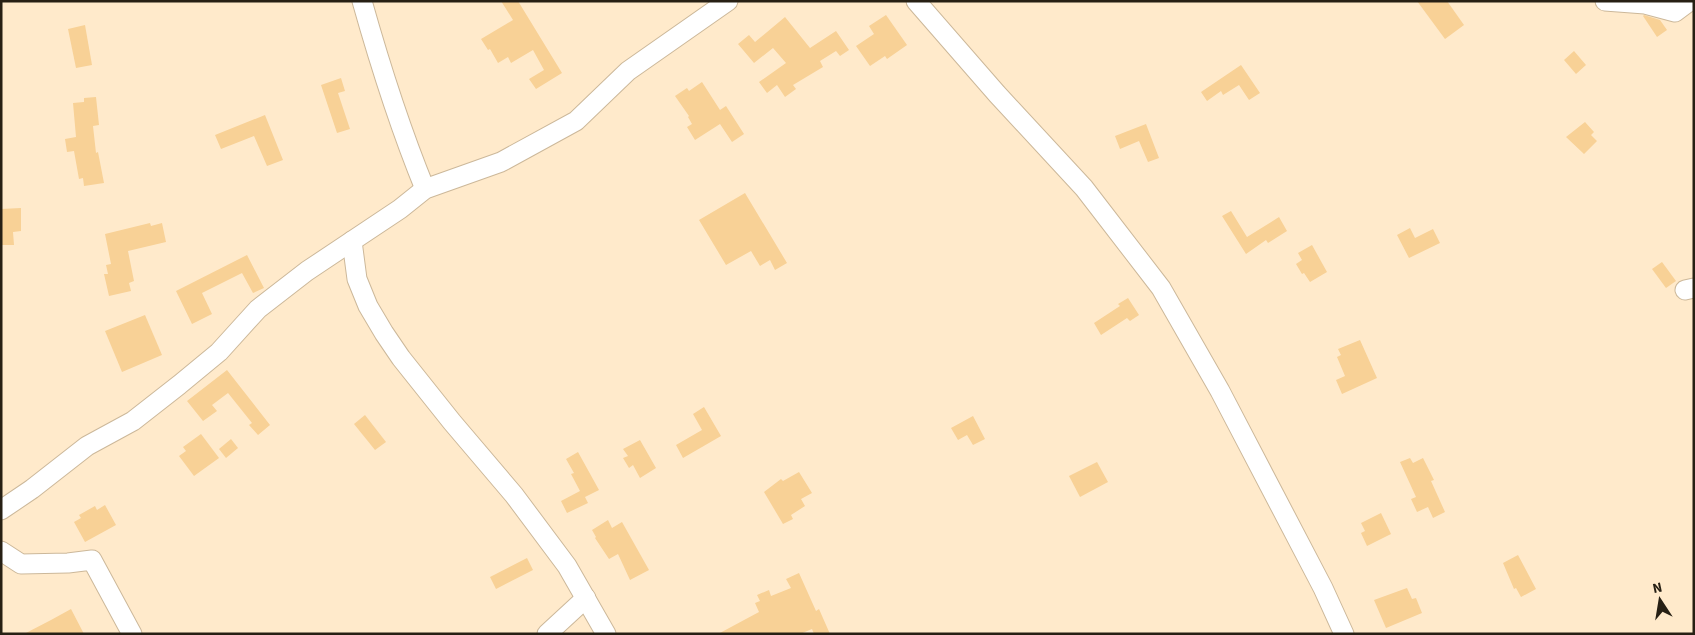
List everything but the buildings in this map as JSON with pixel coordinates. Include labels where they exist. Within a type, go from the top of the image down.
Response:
[{"type":"street","points":[[362,1],[374,46],[408,146],[425,189]]},
{"type":"street","points":[[1,510],[88,446],[133,421],[219,352],[258,309],[307,271],[425,189],[501,162],[576,121],[628,71],[728,1]]},
{"type":"street","points":[[916,1],[997,94],[1084,188],[1160,288],[1220,391],[1323,588],[1344,634]]},
{"type":"street","points":[[1605,1],[1645,4],[1674,12],[1690,1]]},
{"type":"street","points":[[352,241],[357,279],[368,306],[384,333],[401,358],[452,422],[514,495],[567,566],[606,634]]},
{"type":"street","points":[[1,551],[21,564],[68,563],[92,560],[132,634]]},
{"type":"street","points":[[546,634],[586,598]]}]
